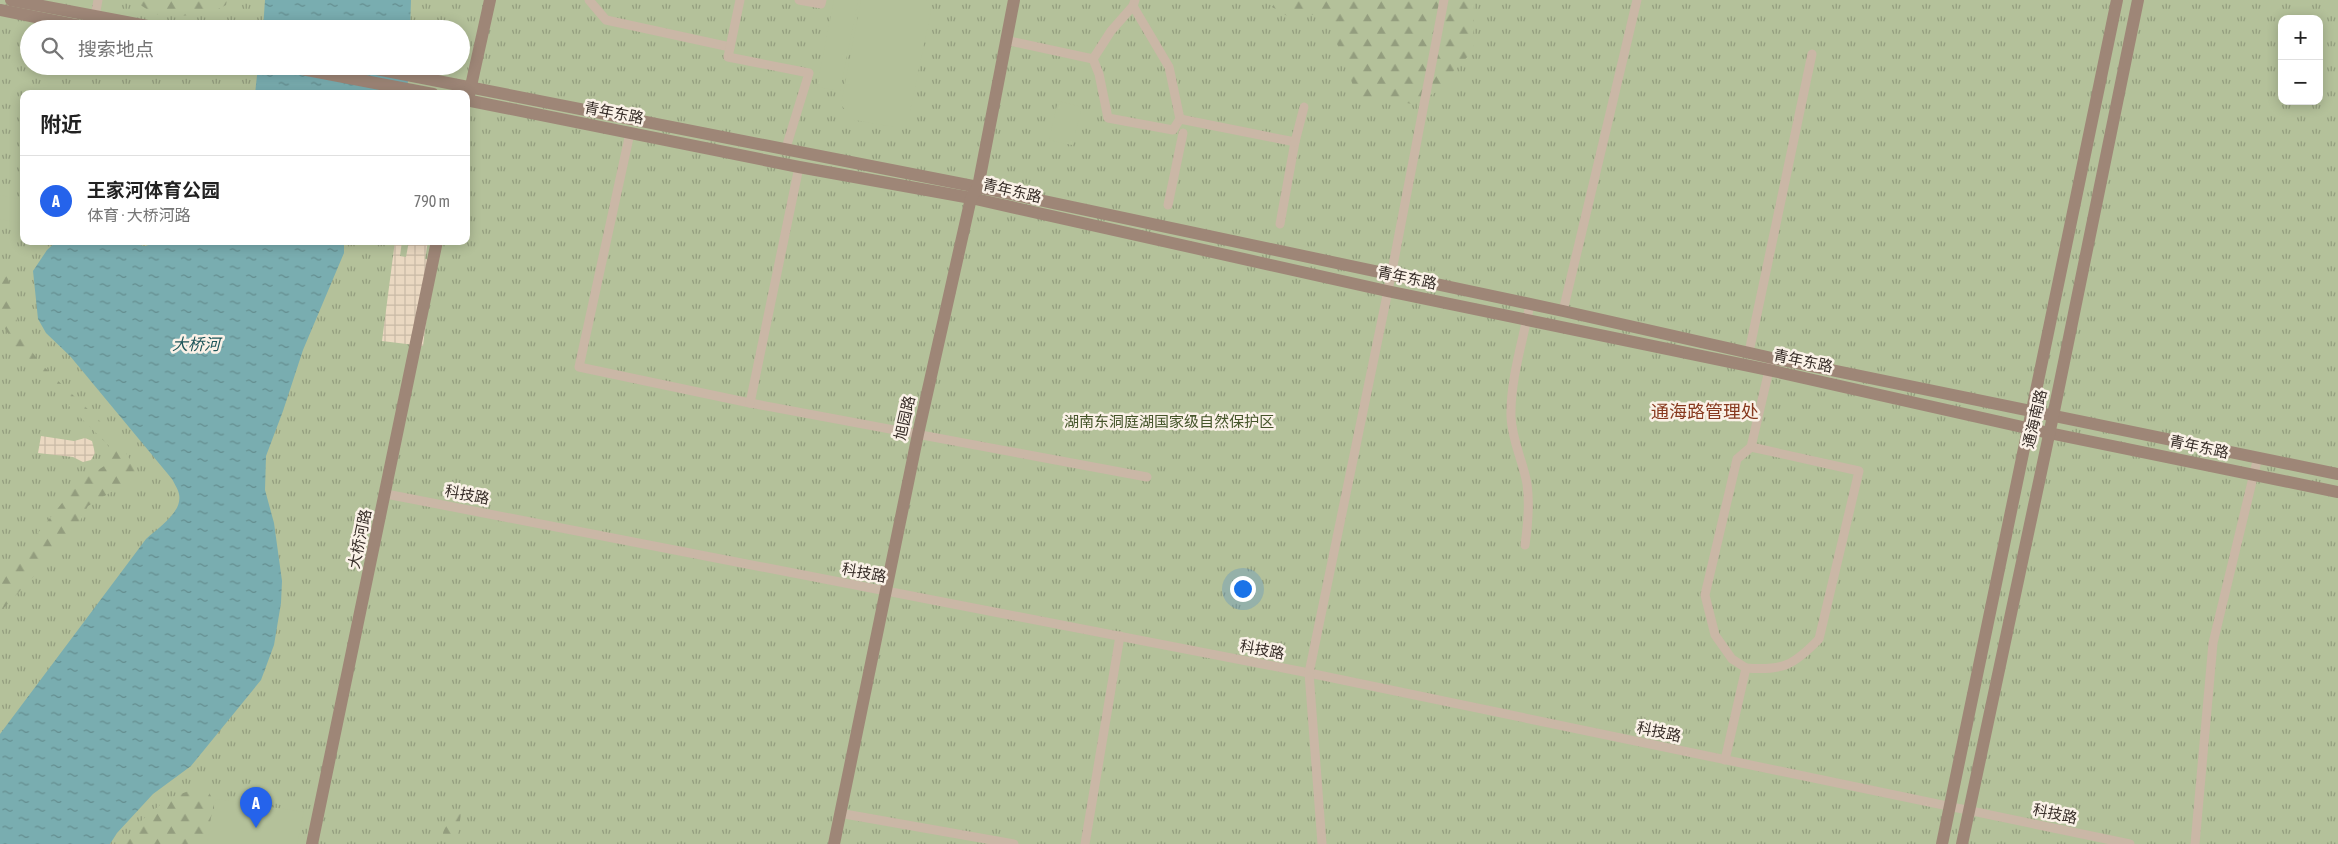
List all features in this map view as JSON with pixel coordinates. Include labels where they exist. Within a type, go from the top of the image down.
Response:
[{"type":"main road","points":[[11,0],[87,20]]},
{"type":"main road","points":[[470,91],[490,0]]},
{"type":"main road","name":"旭园路","points":[[834,844],[918,434],[971,198],[978,187],[1014,0]]},
{"type":"main road","name":"通海南路","points":[[1942,844],[2118,0]]},
{"type":"main road","name":"通海南路","points":[[1962,844],[2053,416],[2138,0]]},
{"type":"main road","points":[[0,10],[79,20]]},
{"type":"main road","points":[[333,75],[412,90]]},
{"type":"main road","name":"青年东路","points":[[408,75],[785,151],[978,187],[1563,311],[1749,352],[1770,364],[2049,433],[2338,492]]},
{"type":"main road","name":"青年东路","points":[[470,104],[971,198],[1527,320],[2053,416],[2338,474]]},
{"type":"main road","name":"大桥河路","points":[[312,844],[436,245]]},
{"type":"street","points":[[95,20],[98,0]]},
{"type":"street","points":[[589,0],[606,20],[730,48]]},
{"type":"street","points":[[740,0],[728,56],[809,73],[785,151]]},
{"type":"street","points":[[800,0],[821,4],[822,0]]},
{"type":"street","points":[[1322,844],[1309,673],[1388,291],[1444,0]]},
{"type":"street","points":[[1563,311],[1637,0]]},
{"type":"street","points":[[1092,59],[1111,31],[1134,3],[1169,67],[1183,119],[1183,133],[1168,205]]},
{"type":"street","points":[[1006,40],[1092,59]]},
{"type":"street","points":[[1749,352],[1812,54]]},
{"type":"street","points":[[1092,59],[1099,74],[1108,118],[1183,133]]},
{"type":"street","points":[[1280,224],[1295,142],[1304,106]]},
{"type":"street","points":[[1172,130],[1183,119]]},
{"type":"street","points":[[1183,119],[1295,142]]},
{"type":"street","points":[[630,133],[580,367],[750,403],[1147,477]]},
{"type":"street","points":[[750,403],[799,167]]},
{"type":"street","points":[[1525,545],[1529,514],[1527,483],[1515,446],[1511,418],[1512,394],[1530,304]]},
{"type":"street","points":[[1751,447],[1859,471],[1820,639],[1805,654],[1786,667],[1746,668],[1732,659],[1715,635],[1704,595],[1737,459],[1751,447],[1770,364]]},
{"type":"street","points":[[2195,844],[2213,643],[2252,475],[2258,457]]},
{"type":"street","name":"科技路","points":[[386,494],[1309,673],[2130,844]]},
{"type":"street","points":[[1085,844],[1120,636]]},
{"type":"street","points":[[1725,760],[1746,668]]},
{"type":"street","points":[[840,813],[1014,844]]},
{"type":"green space","name":"湖南东洞庭湖国家级自然保护区","points":[[0,0],[2338,0],[2338,844],[0,844]]},
{"type":"green space","points":[[133,0],[227,0],[226,5],[208,14],[178,16],[154,14]]},
{"type":"green space","points":[[834,0],[858,0],[840,91],[817,87]]},
{"type":"green space","points":[[861,0],[926,0],[931,11],[910,111],[894,127],[854,120],[841,105]]},
{"type":"green space","points":[[1277,0],[1474,0],[1473,51],[1451,74],[1452,84],[1413,104],[1357,96],[1325,11],[1294,20],[1272,7]]},
{"type":"green space","points":[[1058,101],[1082,107],[1072,145],[1049,140]]},
{"type":"green space","points":[[0,195],[20,199],[20,223],[0,219]]},
{"type":"green space","points":[[8,276],[15,316],[32,352],[44,367],[109,430],[133,464],[138,482],[121,486],[88,506],[72,536],[0,612],[0,580],[79,482],[109,463],[110,447],[22,359],[1,321],[0,277]]},
{"type":"green space","points":[[205,785],[214,802],[206,844],[123,844],[141,821],[167,799]]},
{"type":"green space","points":[[216,799],[304,812],[297,844],[207,844]]},
{"type":"green space","points":[[447,811],[461,813],[457,842],[442,839]]},
{"type":"shaded area","points":[[394,245],[401,245],[400,256],[406,257],[408,245],[427,245],[425,259],[434,261],[423,346],[382,341]]},
{"type":"shaded area","points":[[41,436],[74,441],[85,438],[92,441],[95,453],[91,460],[83,462],[73,457],[38,453]]},
{"type":"water","points":[[265,0],[411,0],[410,20],[264,20]]},
{"type":"water","points":[[257,75],[408,75],[407,90],[255,90]]},
{"type":"water","name":"大桥河","points":[[53,245],[344,245],[344,253],[303,350],[266,456],[265,490],[274,523],[282,581],[281,603],[274,645],[261,680],[191,766],[153,794],[117,833],[110,844],[0,844],[0,734],[146,539],[163,525],[177,507],[179,501],[178,492],[172,479],[70,356],[46,333],[38,319],[33,271]]},
{"type":"place","name":"王家河体育公园","points":[[256,828]]},
{"type":"district","name":"通海路管理处","points":[[1705,412]]}]
